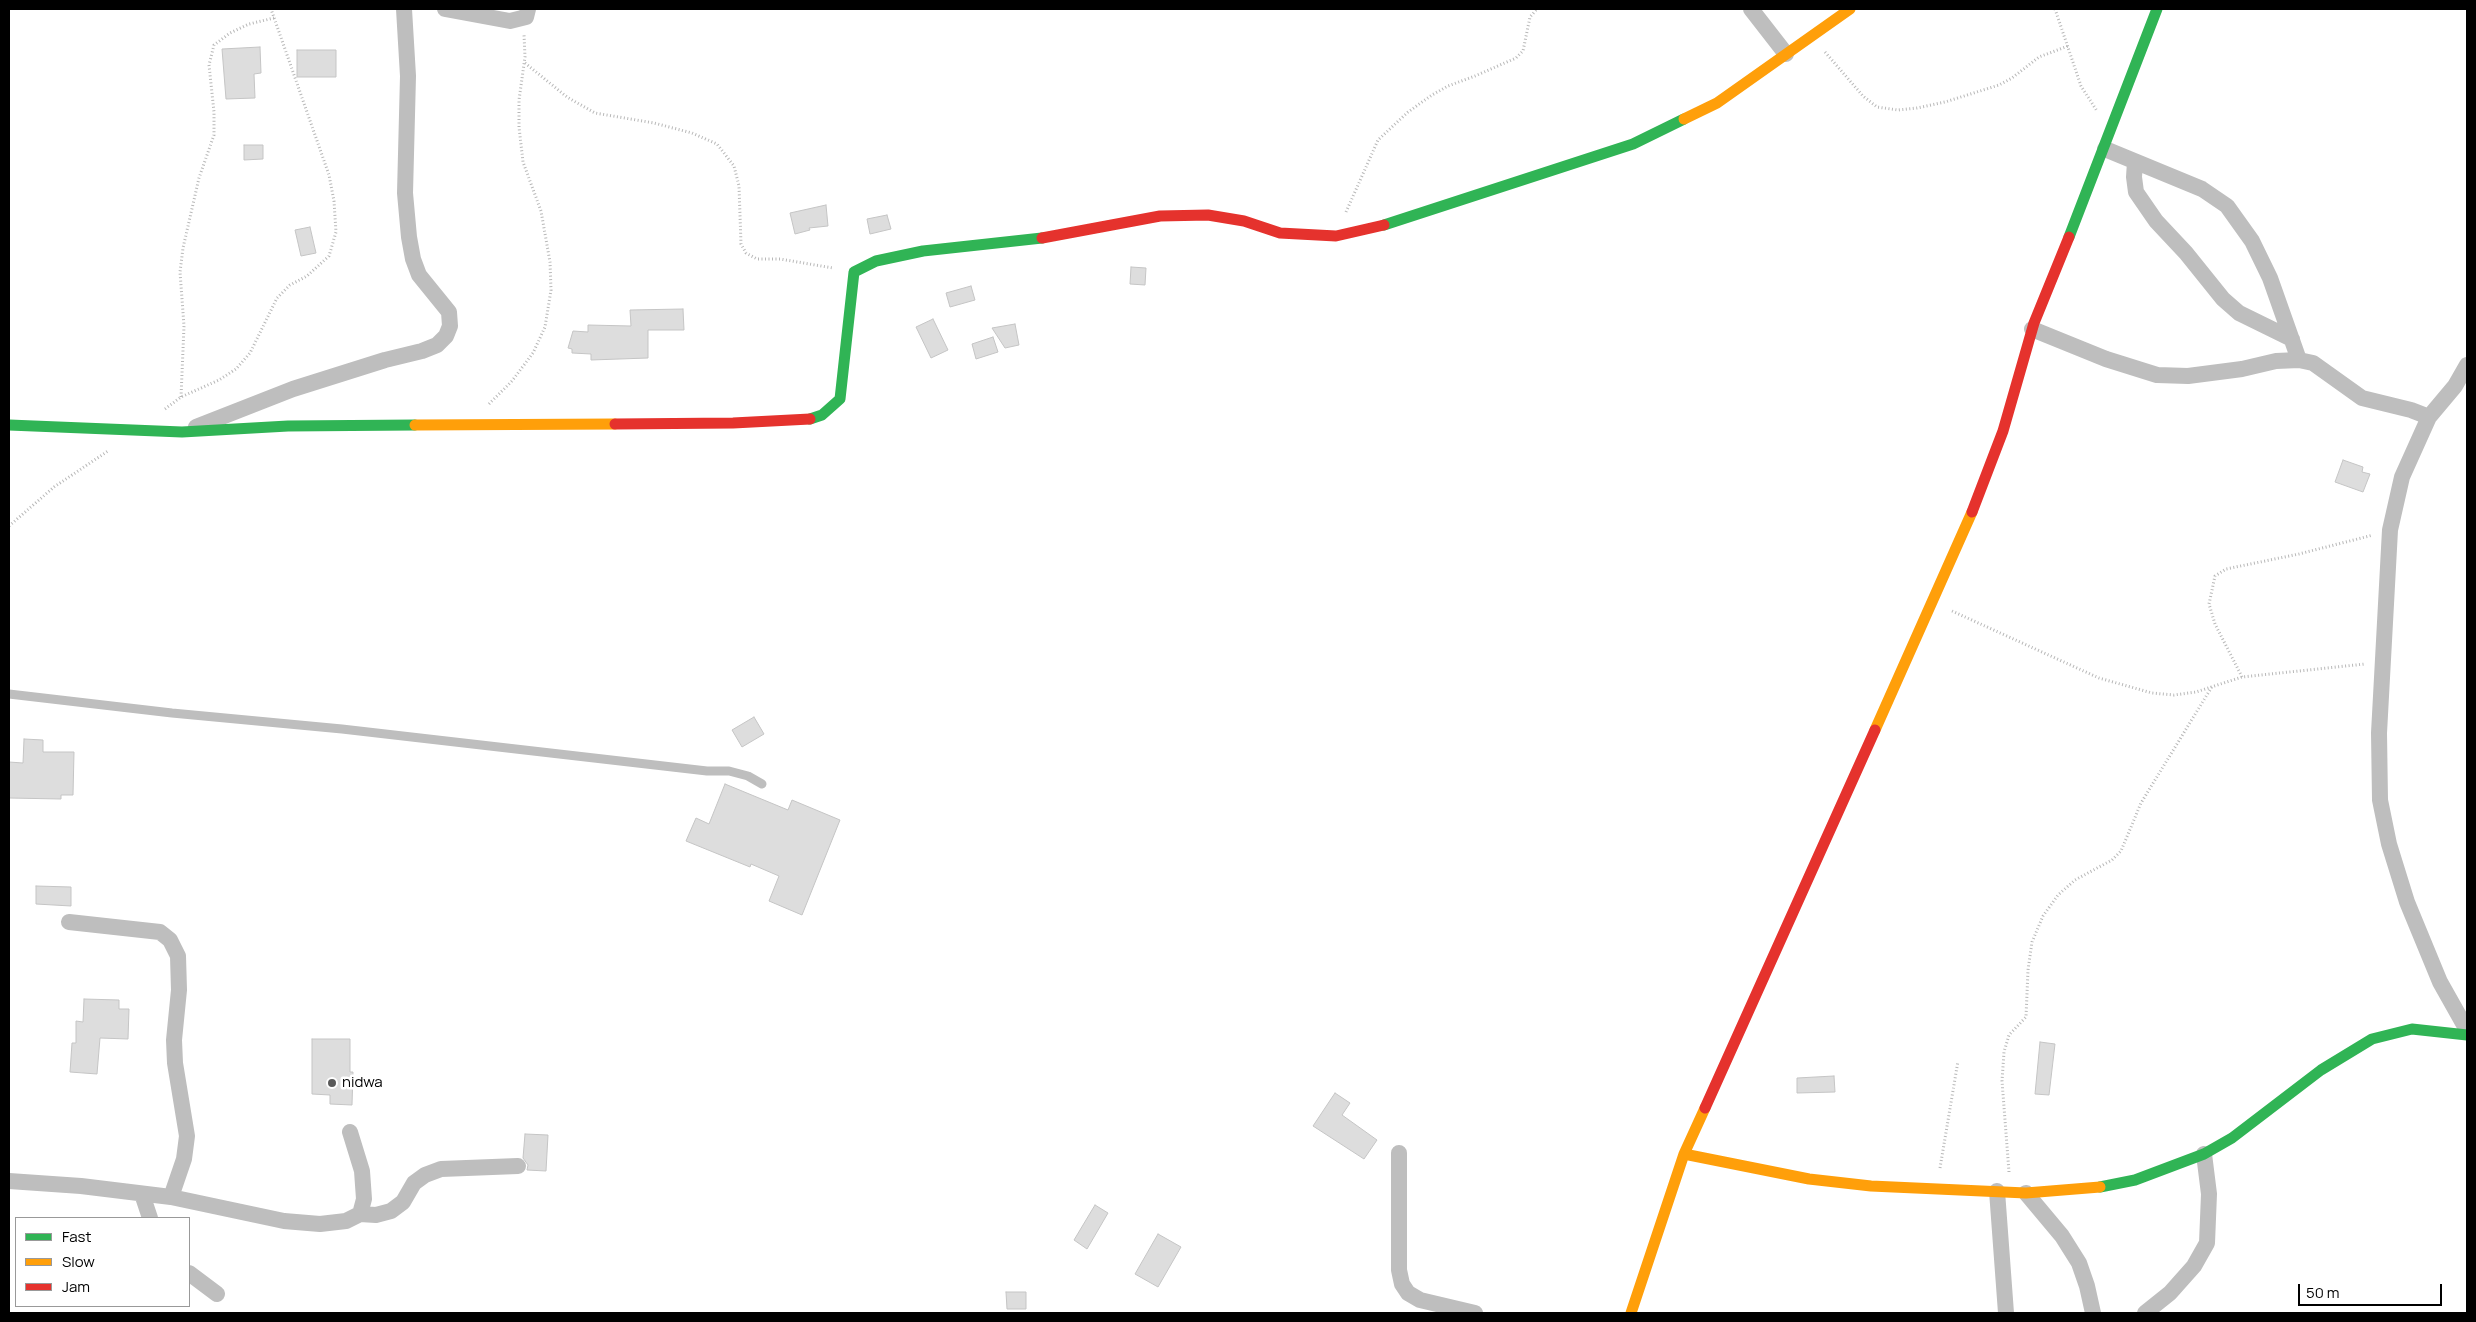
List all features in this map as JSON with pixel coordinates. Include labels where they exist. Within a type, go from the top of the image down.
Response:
[{"type":"street","points":[[182,432],[239,408],[293,389],[437,346],[446,336],[450,326],[448,312],[419,275],[413,259],[410,237],[405,192],[408,76],[404,9]]},
{"type":"street","points":[[445,9],[500,20],[525,14]]},
{"type":"street","points":[[1751,9],[1786,54]]},
{"type":"street","points":[[9,424],[182,432],[288,426],[743,423],[810,419],[822,414],[840,400],[854,272],[876,261],[922,251],[1011,240],[1050,238],[1093,227],[1160,216],[1208,215],[1244,221],[1280,232],[1336,236],[1404,220],[1633,144],[1717,102],[1850,9]]},
{"type":"street","points":[[1631,1313],[1684,1154],[1968,524],[2003,431],[2032,329],[2105,149],[2157,9]]},
{"type":"street","points":[[2105,149],[2202,189],[2227,206],[2252,241],[2270,278],[2299,360]]},
{"type":"street","points":[[2135,162],[2136,192],[2156,220],[2186,253],[2222,299],[2240,313],[2292,339]]},
{"type":"street","points":[[2032,329],[2106,359],[2157,375],[2188,376],[2242,369],[2276,361],[2299,360],[2313,364],[2362,398],[2411,410],[2429,417]]},
{"type":"street","points":[[2467,365],[2455,386],[2429,417],[2402,477],[2390,530],[2382,662],[2380,800],[2389,844],[2407,902],[2436,973],[2467,1030]]},
{"type":"street","points":[[69,922],[160,932],[170,940],[178,956],[179,990],[174,1040],[175,1063],[187,1136],[184,1159],[171,1197]]},
{"type":"street","points":[[1684,1154],[1809,1179],[1935,1191],[2011,1192],[2102,1187],[2135,1180],[2204,1154],[2232,1138],[2321,1070],[2372,1039],[2412,1029],[2431,1029],[2467,1036]]},
{"type":"street","points":[[350,1132],[362,1171],[364,1199],[360,1214]]},
{"type":"street","points":[[1399,1153],[1400,1270],[1402,1284],[1416,1307],[1475,1313]]},
{"type":"street","points":[[2145,1313],[2176,1286],[2194,1266],[2207,1243],[2209,1194],[2204,1154]]},
{"type":"street","points":[[9,1181],[171,1197],[284,1221],[320,1224],[346,1221],[360,1214],[376,1215],[390,1211],[403,1202],[414,1184],[425,1175],[441,1169],[518,1166]]},
{"type":"street","points":[[2006,1313],[2011,1192]]},
{"type":"street","points":[[2011,1192],[2062,1236],[2079,1263],[2087,1286],[2093,1313]]},
{"type":"street","points":[[142,1194],[150,1217]]},
{"type":"street","points":[[190,1273],[217,1294]]},
{"type":"lane","points":[[9,694],[172,713],[342,728],[707,771],[729,771],[748,776],[762,784]]},
{"type":"path","points":[[136,430],[181,397],[219,380],[236,369],[250,354],[277,298],[330,256],[336,232],[334,201],[328,175],[271,9]]},
{"type":"path","points":[[1336,236],[1378,140],[1408,112],[1432,95],[1448,86],[1516,58],[1523,51],[1530,17],[1536,9]]},
{"type":"path","points":[[2055,9],[2081,86],[2093,107],[2112,129]]},
{"type":"path","points":[[482,409],[512,381],[533,353],[544,326],[551,290],[550,262],[541,212],[523,162],[519,127],[519,100],[525,63],[525,14]]},
{"type":"path","points":[[181,397],[184,326],[180,272],[183,248],[199,178],[214,135],[214,112],[209,66],[214,45],[230,33],[249,24],[274,18]]},
{"type":"path","points":[[1811,36],[1863,96],[1877,108],[1898,110],[1945,102],[1999,85],[2012,78],[2039,57],[2068,46]]},
{"type":"path","points":[[525,63],[567,97],[595,113],[654,123],[692,132],[717,144],[734,166],[739,186],[741,244],[746,253],[757,259],[780,259],[854,272]]},
{"type":"path","points":[[9,526],[54,487],[112,448]]},
{"type":"path","points":[[2242,677],[2215,624],[2209,604],[2215,576],[2226,569],[2299,554],[2390,530]]},
{"type":"path","points":[[1933,603],[2122,686],[2152,693],[2174,695],[2196,692],[2242,677],[2382,662]]},
{"type":"path","points":[[2011,1192],[2004,1114],[2004,1052],[2009,1035],[2026,1017],[2028,970],[2032,942],[2039,925],[2058,895],[2076,880],[2112,860],[2121,851],[2141,803],[2213,685]]},
{"type":"path","points":[[1935,1191],[1958,1062]]},
{"type":"building","points":[[260,47],[261,73],[254,74],[255,98],[226,99],[222,49]]},
{"type":"building","points":[[297,50],[336,50],[336,77],[297,77]]},
{"type":"building","points":[[244,145],[263,145],[263,159],[244,160]]},
{"type":"building","points":[[826,205],[828,226],[809,228],[810,230],[795,234],[790,213]]},
{"type":"building","points":[[887,215],[891,229],[870,234],[867,219]]},
{"type":"building","points":[[310,227],[316,253],[301,256],[295,230]]},
{"type":"building","points":[[1131,267],[1146,268],[1145,285],[1130,284]]},
{"type":"building","points":[[971,286],[975,300],[950,307],[946,293]]},
{"type":"building","points":[[683,309],[684,330],[648,330],[648,358],[591,360],[591,354],[572,353],[572,349],[568,348],[573,331],[588,332],[588,325],[631,326],[630,310]]},
{"type":"building","points":[[933,319],[948,350],[931,358],[916,327]]},
{"type":"building","points":[[1015,324],[1019,345],[1005,348],[992,328]]},
{"type":"building","points":[[993,337],[998,352],[976,359],[972,344]]},
{"type":"building","points":[[2343,460],[2363,467],[2362,472],[2370,474],[2363,492],[2335,482]]},
{"type":"building","points":[[754,717],[764,734],[742,747],[732,730]]},
{"type":"building","points":[[24,739],[43,740],[43,752],[74,752],[73,795],[61,795],[61,799],[9,798],[9,762],[23,763]]},
{"type":"building","points":[[725,784],[788,810],[792,800],[840,820],[802,915],[769,901],[779,876],[751,864],[750,867],[686,841],[696,818],[709,824]]},
{"type":"building","points":[[36,886],[71,887],[71,906],[36,904]]},
{"type":"building","points":[[84,999],[119,1000],[119,1009],[129,1009],[128,1039],[100,1038],[97,1074],[70,1072],[72,1043],[76,1043],[76,1021],[83,1022]]},
{"type":"building","points":[[312,1039],[350,1039],[350,1072],[353,1072],[352,1105],[330,1104],[330,1095],[312,1094]]},
{"type":"building","points":[[2040,1042],[2055,1044],[2049,1095],[2035,1094]]},
{"type":"building","points":[[1834,1076],[1835,1092],[1797,1093],[1797,1078]]},
{"type":"building","points":[[1335,1093],[1350,1103],[1342,1115],[1377,1140],[1364,1159],[1313,1126]]},
{"type":"building","points":[[525,1134],[548,1135],[546,1171],[527,1170],[528,1165],[523,1158]]},
{"type":"building","points":[[1095,1205],[1108,1213],[1087,1249],[1074,1240]]},
{"type":"building","points":[[1158,1234],[1181,1247],[1158,1287],[1135,1274]]},
{"type":"building","points":[[1006,1292],[1026,1292],[1026,1309],[1007,1309]]},
{"type":"traffic: fast","points":[[2069,237],[2157,9]]},
{"type":"traffic: fast","points":[[1384,225],[1633,144],[1684,119]]},
{"type":"traffic: fast","points":[[810,419],[822,415],[840,399],[854,272],[876,261],[923,251],[1042,238]]},
{"type":"traffic: fast","points":[[9,425],[182,432],[288,426],[415,425]]},
{"type":"traffic: fast","points":[[2100,1187],[2135,1180],[2204,1154],[2232,1138],[2321,1070],[2372,1039],[2412,1029],[2467,1035]]},
{"type":"traffic: slow","points":[[1684,119],[1717,103],[1850,9]]},
{"type":"traffic: slow","points":[[415,425],[615,424]]},
{"type":"traffic: slow","points":[[1875,730],[1972,512]]},
{"type":"traffic: slow","points":[[1631,1313],[1684,1154],[1705,1108]]},
{"type":"traffic: slow","points":[[1684,1154],[1809,1179],[1871,1186],[2026,1193],[2100,1187]]},
{"type":"traffic: jam","points":[[1042,238],[1160,216],[1208,215],[1244,221],[1280,233],[1336,236],[1384,225]]},
{"type":"traffic: jam","points":[[1972,512],[2003,431],[2034,323],[2069,237]]},
{"type":"traffic: jam","points":[[615,424],[733,423],[810,419]]},
{"type":"traffic: jam","points":[[1705,1108],[1875,730]]},
{"type":"place","name":"nidwa","points":[[332,1083]]}]
